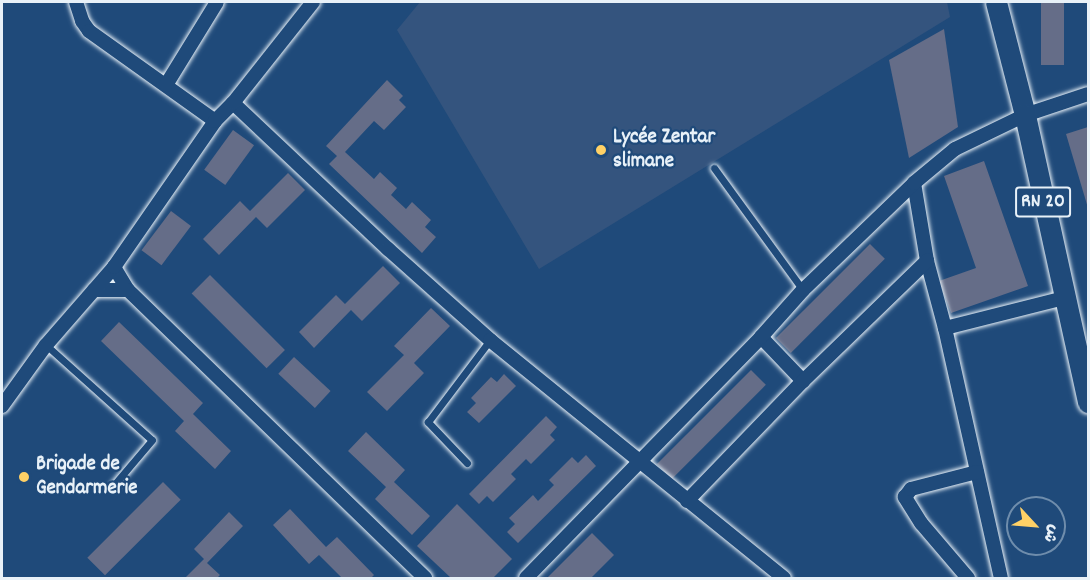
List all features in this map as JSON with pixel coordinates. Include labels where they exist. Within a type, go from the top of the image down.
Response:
[{"type":"main road","name":"RN 20","points":[[996,2],[1025,115],[1089,402]]},
{"type":"street","points":[[76,2],[88,31],[215,121]]},
{"type":"street","points":[[166,85],[217,2]]},
{"type":"street","points":[[2,405],[46,345],[114,267],[215,121],[233,102],[313,2]]},
{"type":"street","points":[[526,579],[639,460],[761,337],[803,290],[914,183],[955,149],[1025,115],[1089,94]]},
{"type":"street","points":[[233,102],[387,249],[490,340],[590,424],[639,460],[784,579]]},
{"type":"street","points":[[914,183],[927,261],[945,328],[1001,579]]},
{"type":"street","points":[[687,501],[803,381],[927,261]]},
{"type":"street","points":[[114,267],[128,290],[425,579]]},
{"type":"street","points":[[94,290],[128,290]]},
{"type":"street","points":[[945,328],[1064,298]]},
{"type":"street","points":[[761,337],[803,381]]},
{"type":"street","points":[[968,579],[921,523],[905,497],[911,489],[977,472]]},
{"type":"lane","points":[[714,168],[803,290]]},
{"type":"lane","points":[[467,463],[428,422],[490,340]]},
{"type":"lane","points":[[46,345],[152,440],[113,486]]},
{"type":"shaded area","name":"Lycée Zentar slimane","points":[[420,2],[947,2],[950,17],[539,269],[397,30]]},
{"type":"building","points":[[1041,2],[1064,2],[1064,65],[1041,65]]},
{"type":"building","points":[[944,29],[958,127],[909,158],[889,60]]},
{"type":"building","points":[[387,80],[403,96],[399,100],[406,107],[384,130],[374,121],[345,152],[374,179],[380,172],[397,188],[391,195],[406,209],[412,202],[431,220],[425,227],[436,237],[422,253],[329,164],[337,156],[326,146]]},
{"type":"building","points":[[1088,127],[1088,208],[1066,134]]},
{"type":"building","points":[[233,130],[254,145],[225,185],[204,170]]},
{"type":"building","points":[[984,161],[1028,286],[951,313],[939,281],[976,268],[944,176]]},
{"type":"building","points":[[288,173],[305,190],[267,228],[256,217],[219,255],[203,239],[240,201],[250,211]]},
{"type":"building","points":[[171,211],[191,226],[161,265],[142,250]]},
{"type":"building","points":[[870,244],[885,259],[791,353],[776,338]]},
{"type":"building","points":[[383,266],[400,283],[362,321],[351,310],[314,348],[299,332],[336,295],[345,304]]},
{"type":"building","points":[[210,275],[285,350],[267,368],[192,293]]},
{"type":"building","points":[[431,308],[450,326],[414,363],[424,373],[387,411],[367,392],[404,355],[394,346]]},
{"type":"building","points":[[119,322],[203,403],[193,414],[231,451],[215,469],[175,431],[184,421],[101,341]]},
{"type":"building","points":[[294,357],[331,391],[315,408],[278,374]]},
{"type":"building","points":[[751,370],[766,385],[672,479],[657,464]]},
{"type":"building","points":[[504,374],[516,386],[479,423],[467,412],[476,403],[471,398],[491,377],[497,382]]},
{"type":"building","points":[[546,416],[557,427],[550,435],[555,440],[531,464],[526,459],[511,474],[516,479],[493,502],[487,496],[479,504],[469,494]]},
{"type":"building","points":[[366,432],[405,470],[394,482],[430,516],[412,535],[375,499],[386,487],[348,451]]},
{"type":"building","points":[[586,455],[596,466],[518,543],[507,532],[515,524],[509,518],[533,495],[538,501],[554,485],[549,480],[572,457],[578,463]]},
{"type":"building","points":[[163,482],[181,500],[105,575],[87,558]]},
{"type":"building","points":[[457,504],[512,559],[493,578],[451,578],[417,546]]},
{"type":"building","points":[[290,509],[326,547],[337,537],[374,575],[371,578],[342,578],[319,555],[309,564],[273,525]]},
{"type":"building","points":[[229,512],[243,526],[207,563],[220,575],[217,578],[185,578],[204,559],[194,549]]},
{"type":"building","points":[[592,533],[614,555],[591,578],[547,578]]},
{"type":"place","name":"Lycée Zentar slimane","points":[[601,150]]},
{"type":"place","name":"Brigade de Gendarmerie","points":[[24,477]]}]
